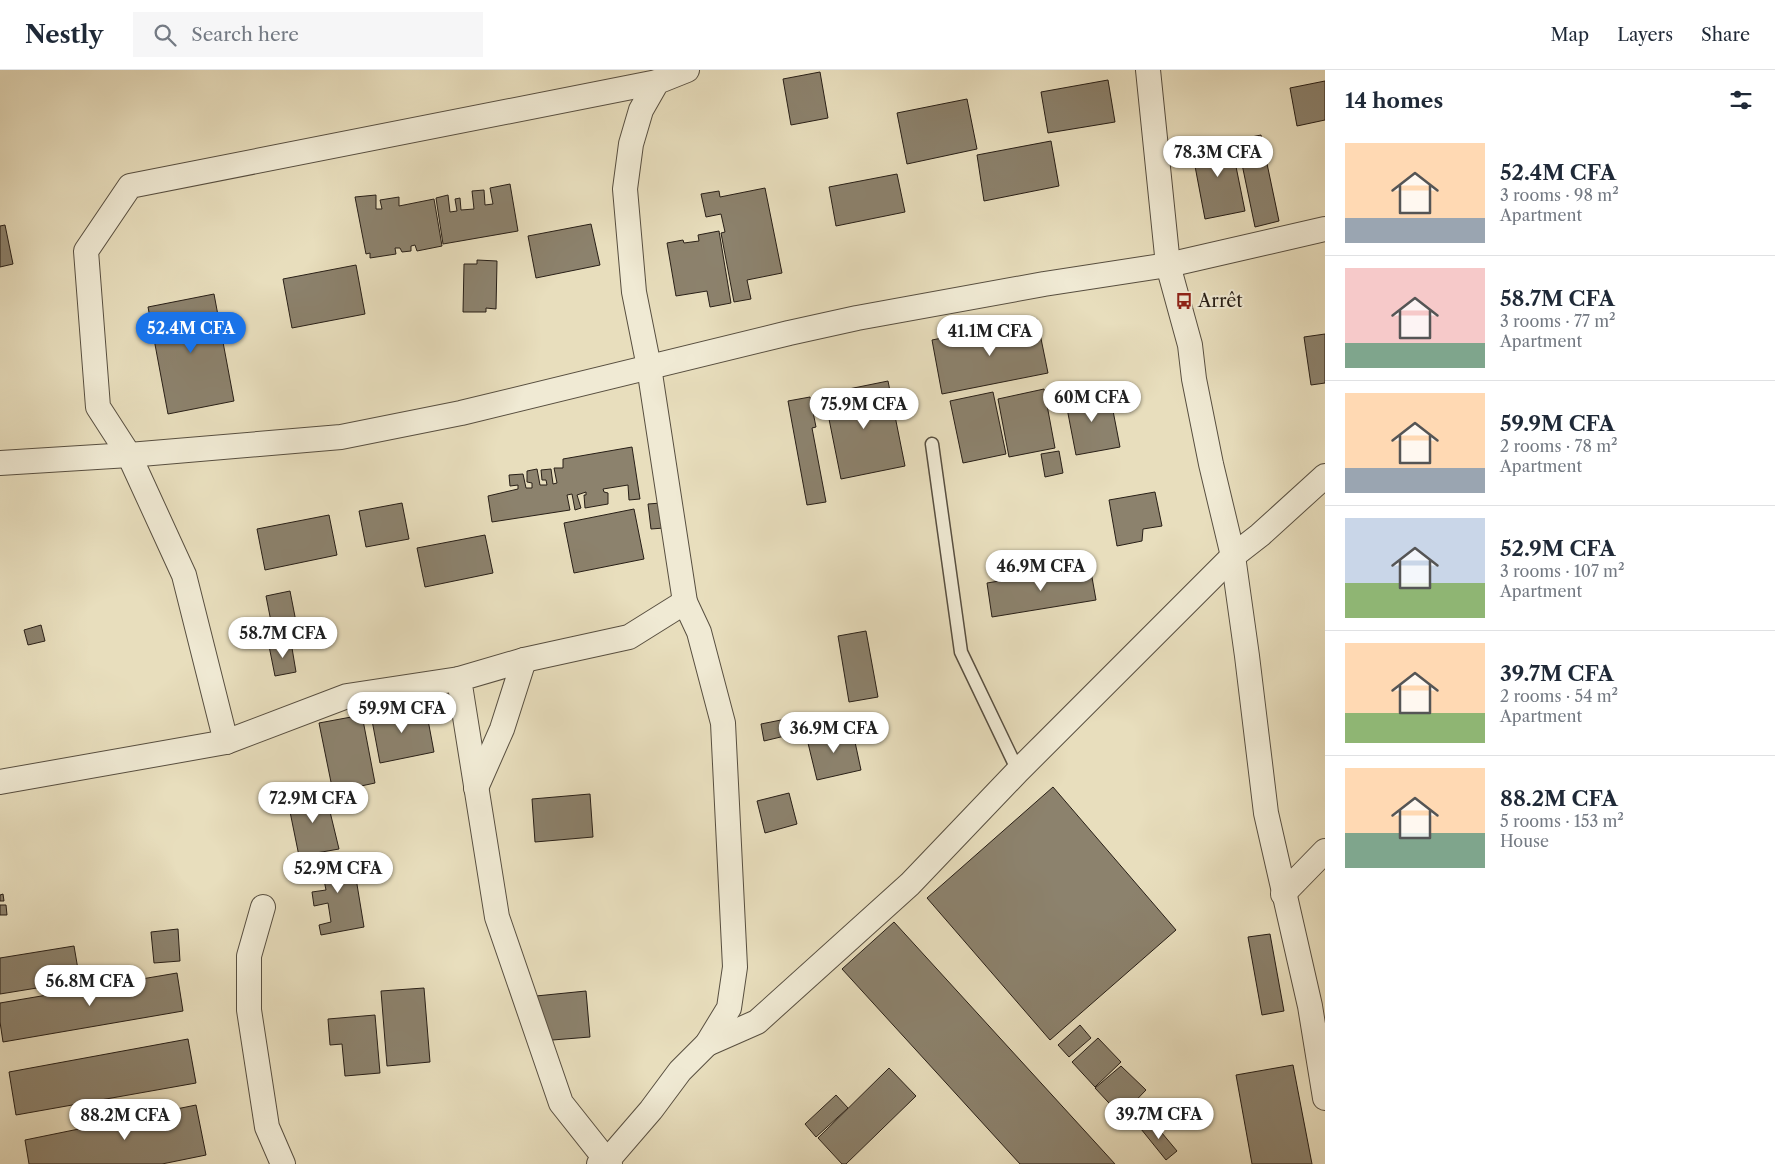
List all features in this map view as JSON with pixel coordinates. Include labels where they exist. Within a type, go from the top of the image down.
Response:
[{"type":"street","points":[[226,742],[184,576],[129,455],[98,407],[86,251],[130,186],[657,82],[687,70]]},
{"type":"street","points":[[1148,70],[1168,266],[1190,345],[1194,379],[1211,464],[1233,556],[1248,656],[1266,812],[1283,894],[1310,1006],[1325,1098]]},
{"type":"street","points":[[459,679],[497,917],[561,1103],[605,1163],[651,1110],[680,1071],[707,1044],[729,1008],[735,967],[722,723],[699,632],[685,602],[649,367],[634,292],[625,189],[631,144],[641,110],[657,82]]},
{"type":"street","points":[[0,462],[129,455],[341,437],[461,413],[857,318],[1044,284],[1168,266],[1325,229]]},
{"type":"street","points":[[707,1044],[757,1022],[910,884],[1018,771],[1233,556],[1260,535],[1325,476]]},
{"type":"street","points":[[0,782],[226,742],[346,696],[459,679],[524,660],[629,636],[685,602]]},
{"type":"street","points":[[476,788],[502,729],[524,660]]},
{"type":"street","points":[[1283,894],[1325,851]]},
{"type":"street","points":[[263,907],[249,956],[249,1010],[266,1127],[283,1164]]},
{"type":"lane","points":[[932,444],[962,652],[1018,771]]},
{"type":"building","points":[[820,72],[828,118],[791,125],[783,79]]},
{"type":"building","points":[[1108,80],[1115,122],[1048,133],[1041,92]]},
{"type":"building","points":[[1325,81],[1325,120],[1297,126],[1290,88]]},
{"type":"building","points":[[967,99],[977,149],[907,164],[897,113]]},
{"type":"building","points":[[1261,135],[1279,221],[1255,227],[1237,140]]},
{"type":"building","points":[[1230,137],[1245,211],[1205,219],[1191,145]]},
{"type":"building","points":[[1051,141],[1059,186],[984,201],[977,155]]},
{"type":"building","points":[[897,174],[905,212],[836,226],[829,187]]},
{"type":"building","points":[[510,184],[518,231],[443,244],[436,198],[448,195],[450,212],[457,211],[455,199],[460,198],[461,210],[474,209],[472,191],[484,190],[485,205],[493,204],[490,188]]},
{"type":"building","points":[[765,188],[782,273],[747,280],[751,299],[734,302],[721,233],[725,232],[721,214],[706,217],[701,194],[719,191],[720,197]]},
{"type":"building","points":[[376,195],[376,209],[382,209],[380,200],[399,197],[399,206],[434,199],[442,246],[417,251],[415,245],[411,246],[411,251],[402,252],[400,248],[395,248],[396,254],[370,258],[370,253],[366,254],[355,197]]},
{"type":"building","points":[[591,224],[600,265],[536,278],[528,236]]},
{"type":"building","points":[[5,225],[13,264],[0,267],[0,226]]},
{"type":"building","points":[[719,231],[731,303],[710,307],[707,291],[676,296],[667,243],[683,240],[684,243],[699,241],[698,235]]},
{"type":"building","points":[[477,260],[497,261],[496,309],[486,308],[486,312],[463,312],[464,264],[477,264]]},
{"type":"building","points":[[356,265],[365,314],[292,328],[283,279]]},
{"type":"building","points":[[214,294],[234,401],[168,414],[148,307]]},
{"type":"building","points":[[1037,319],[1048,373],[942,394],[932,340]]},
{"type":"building","points":[[1325,334],[1325,383],[1311,385],[1304,337]]},
{"type":"building","points":[[888,381],[905,466],[841,479],[824,394]]},
{"type":"building","points":[[1044,389],[1055,448],[1009,457],[998,399]]},
{"type":"building","points":[[1109,390],[1120,447],[1076,455],[1065,398]]},
{"type":"building","points":[[993,392],[1006,454],[963,463],[950,401]]},
{"type":"building","points":[[810,397],[816,427],[812,428],[826,502],[807,505],[788,401]]},
{"type":"building","points":[[632,447],[640,499],[629,500],[628,485],[603,489],[604,492],[608,493],[608,504],[585,508],[584,495],[586,495],[586,492],[577,495],[581,508],[575,510],[572,494],[567,495],[570,510],[492,522],[488,496],[518,489],[518,485],[510,486],[509,475],[523,474],[526,488],[532,488],[532,483],[527,482],[527,471],[537,469],[540,485],[547,485],[546,480],[542,480],[541,470],[551,469],[553,484],[557,483],[554,468],[563,468],[563,459]]},
{"type":"building","points":[[1059,451],[1063,473],[1045,477],[1041,454]]},
{"type":"building","points":[[1155,492],[1162,526],[1143,529],[1142,541],[1117,546],[1109,500]]},
{"type":"building","points":[[402,503],[409,539],[366,547],[359,511]]},
{"type":"building","points":[[661,503],[664,528],[651,529],[648,504]]},
{"type":"building","points":[[634,509],[644,559],[574,573],[564,523]]},
{"type":"building","points":[[329,515],[337,555],[265,570],[257,529]]},
{"type":"building","points":[[485,535],[493,573],[425,587],[417,548]]},
{"type":"building","points":[[1090,566],[1096,600],[992,617],[987,583]]},
{"type":"building","points":[[290,591],[298,632],[274,637],[266,596]]},
{"type":"building","points":[[41,625],[45,641],[28,645],[24,630]]},
{"type":"building","points":[[866,631],[878,697],[849,702],[838,636]]},
{"type":"building","points":[[291,642],[296,672],[275,676],[269,646]]},
{"type":"building","points":[[425,704],[434,752],[380,763],[371,715]]},
{"type":"building","points":[[362,715],[375,783],[333,792],[319,723]]},
{"type":"building","points":[[786,719],[789,735],[764,741],[761,724]]},
{"type":"building","points":[[852,728],[861,770],[817,780],[807,739]]},
{"type":"building","points":[[1053,787],[1176,930],[1050,1040],[927,898]]},
{"type":"building","points":[[325,791],[339,849],[299,856],[287,797]]},
{"type":"building","points":[[789,793],[797,824],[765,833],[757,801]]},
{"type":"building","points":[[590,794],[593,837],[535,842],[532,799]]},
{"type":"building","points":[[352,854],[364,927],[321,935],[319,925],[331,922],[328,903],[314,906],[312,892],[326,890],[324,880],[311,882],[310,875],[322,873],[321,867],[309,869],[307,862]]},
{"type":"building","points":[[3,894],[4,901],[0,901],[0,895]]},
{"type":"building","points":[[0,905],[6,905],[7,915],[0,915]]},
{"type":"building","points":[[894,922],[1115,1164],[1020,1164],[842,969]]},
{"type":"building","points":[[178,929],[180,961],[154,963],[151,932]]},
{"type":"building","points":[[1270,934],[1284,1011],[1262,1015],[1248,937]]},
{"type":"building","points":[[74,946],[80,981],[0,994],[0,958]]},
{"type":"building","points":[[177,973],[183,1011],[3,1042],[0,1003]]},
{"type":"building","points":[[424,988],[430,1062],[387,1066],[381,991]]},
{"type":"building","points":[[586,991],[590,1037],[540,1041],[536,996]]},
{"type":"building","points":[[375,1015],[380,1073],[345,1076],[342,1044],[330,1045],[328,1019]]},
{"type":"building","points":[[1080,1025],[1091,1038],[1069,1057],[1058,1045]]},
{"type":"building","points":[[1098,1038],[1121,1062],[1095,1087],[1072,1062]]},
{"type":"building","points":[[188,1039],[196,1083],[16,1115],[9,1072]]},
{"type":"building","points":[[1293,1065],[1312,1164],[1252,1164],[1236,1075]]},
{"type":"building","points":[[1121,1066],[1146,1090],[1121,1116],[1095,1088]]},
{"type":"building","points":[[889,1068],[916,1096],[846,1164],[842,1164],[818,1138]]},
{"type":"building","points":[[836,1095],[848,1108],[816,1137],[805,1124]]},
{"type":"building","points":[[196,1105],[206,1155],[162,1164],[29,1164],[25,1140]]},
{"type":"building","points":[[1152,1121],[1177,1151],[1166,1160],[1141,1129]]},
{"type":"place","name":"Arrêt","points":[[1184,301]]}]
